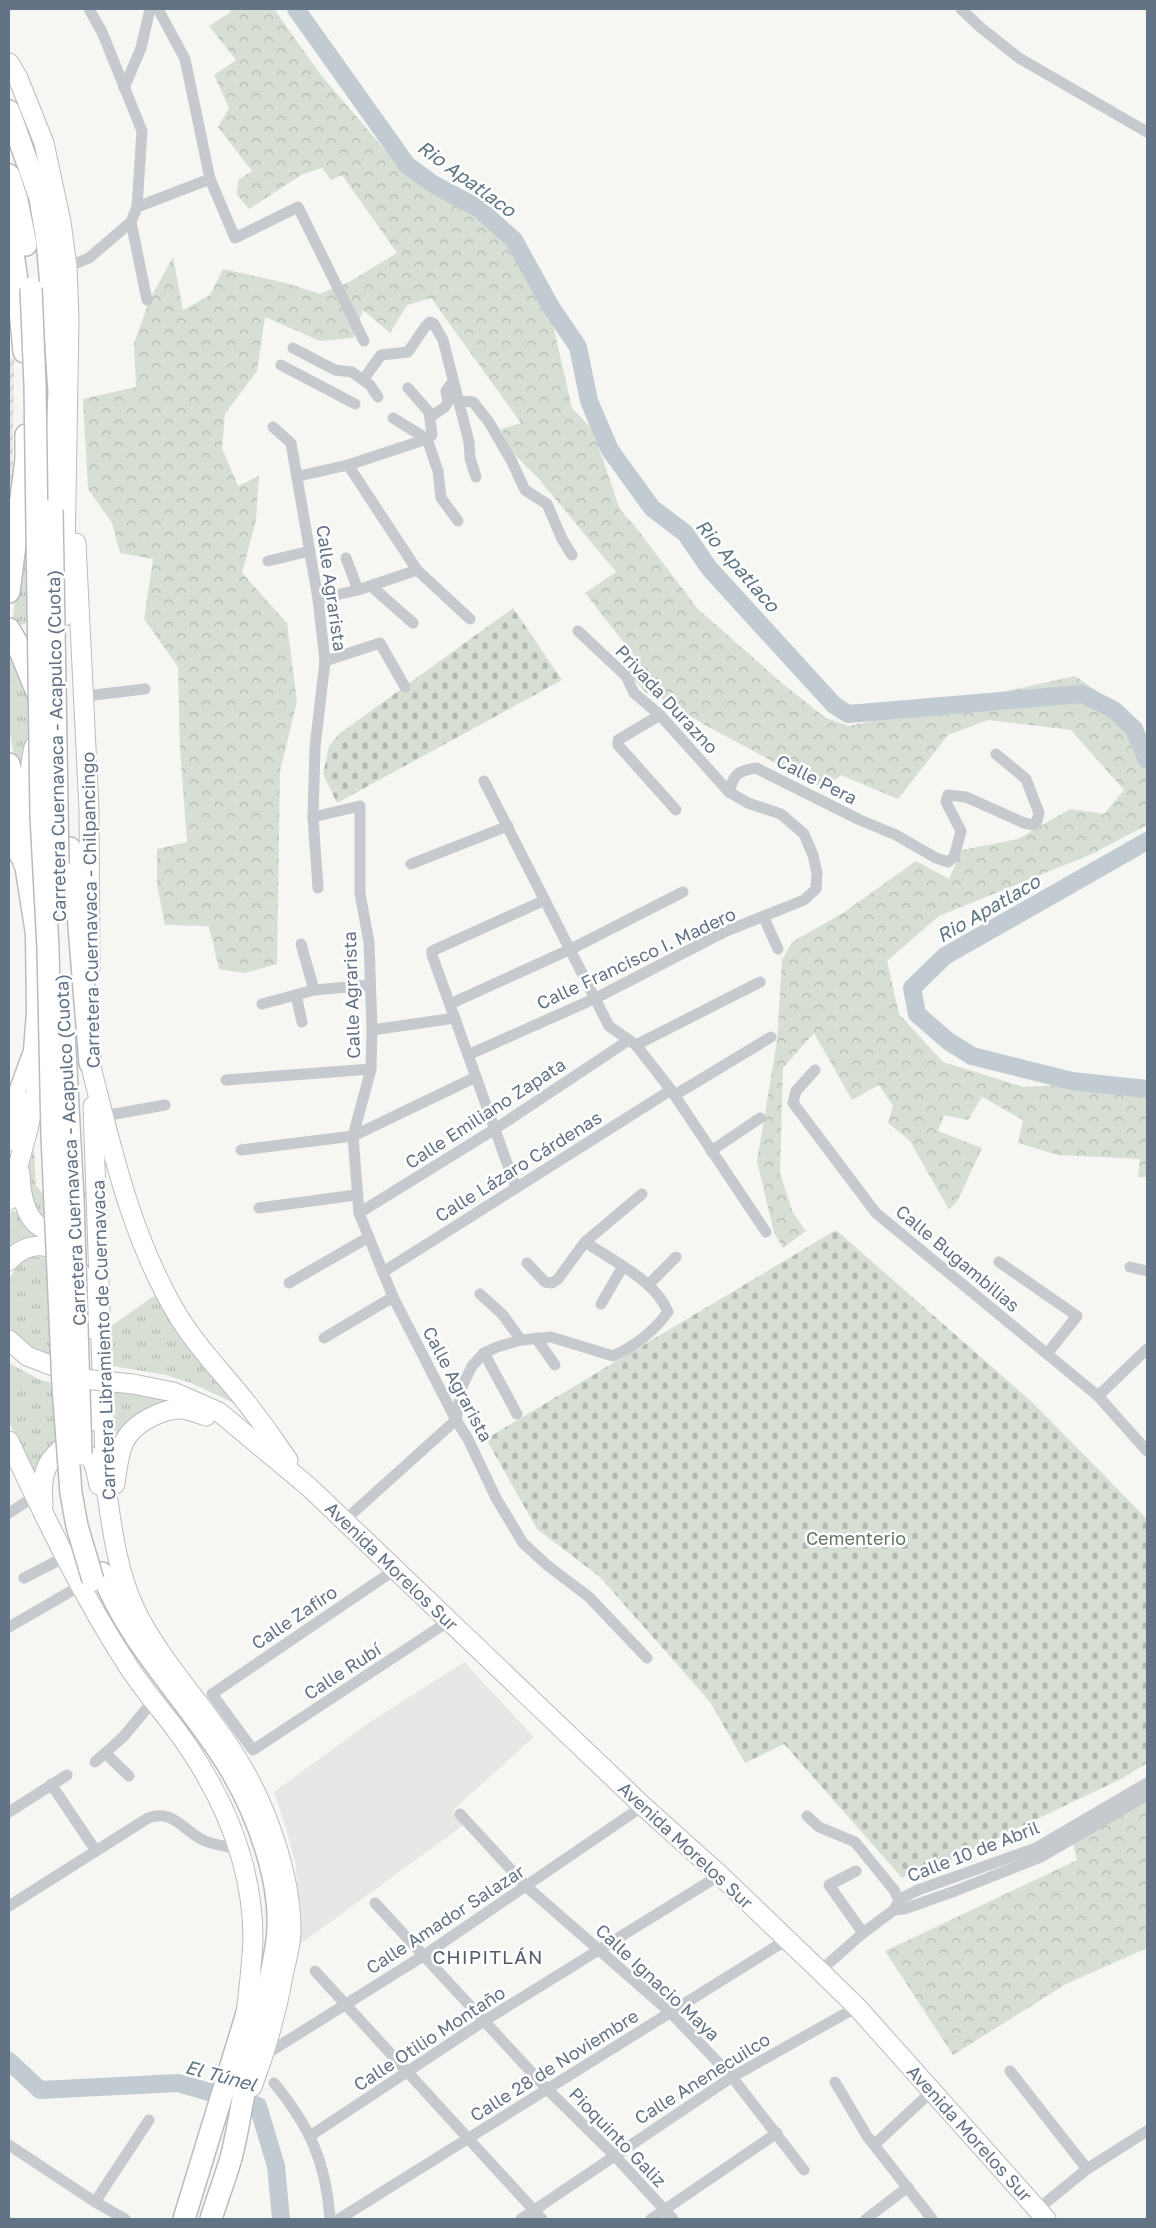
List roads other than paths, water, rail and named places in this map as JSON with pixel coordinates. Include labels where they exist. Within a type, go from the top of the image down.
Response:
[{"type":"highway","points":[[9,111],[40,198],[47,241],[58,392],[57,437],[46,506],[42,552],[39,631],[41,704],[20,650],[9,629]]},
{"type":"highway","name":"Carretera Cuernavaca - Acapulco (Cuota)","points":[[9,132],[33,200],[47,330],[56,811],[64,1036],[73,1199],[82,1463],[90,1528],[97,1557],[112,1599],[145,1670],[214,1765],[229,1790],[252,1850],[262,1894],[265,1932],[263,1952],[245,2023]]},
{"type":"highway","name":"Carretera Cuernavaca - Acapulco (Cuota)","points":[[9,175],[17,200],[26,246],[33,332],[41,816],[48,948],[52,1135],[68,1465],[77,1526],[84,1555],[103,1603],[154,1664],[224,1759],[242,1787],[270,1863],[274,1889],[277,1938],[268,1991],[231,2159],[211,2219]]},
{"type":"highway","points":[[9,226],[23,333],[26,459],[9,592]]},
{"type":"highway","points":[[9,764],[24,825],[42,880]]},
{"type":"highway","points":[[70,848],[76,889],[90,1063]]},
{"type":"highway","name":"Carretera Libramiento de Cuernavaca","points":[[184,2218],[252,2059],[245,2023]]},
{"type":"main road","name":"Carretera Cuernavaca - Chilpancingo","points":[[9,63],[18,78],[44,142],[61,222],[67,267],[69,318],[62,652],[40,726],[30,770],[31,805],[42,880],[52,924],[58,964],[54,1008],[20,1160],[9,1200]]},
{"type":"main road","name":"Carretera Cuernavaca - Chilpancingo","points":[[67,415],[85,696],[90,810],[90,1063],[119,1177],[146,1250],[165,1292],[180,1319],[203,1352],[255,1413],[309,1486]]},
{"type":"main road","points":[[23,864],[42,880]]},
{"type":"main road","points":[[9,1141],[43,1054]]},
{"type":"main road","name":"Carretera Libramiento de Cuernavaca","points":[[90,1063],[97,1187],[106,1487],[114,1542],[134,1608],[149,1634],[233,1751],[250,1780],[281,1859],[290,1909],[291,1935],[280,1992],[252,2059]]},
{"type":"main road","points":[[20,1160],[25,1207],[31,1219],[41,1227],[51,1231],[62,1230],[72,1225],[89,1207],[97,1187]]},
{"type":"main road","points":[[9,1261],[16,1253],[26,1247],[38,1245],[59,1251],[71,1260],[77,1269],[87,1296],[94,1410],[91,1419],[85,1427],[76,1432],[47,1465],[43,1479],[44,1516]]},
{"type":"main road","points":[[9,1340],[27,1356],[53,1371]]},
{"type":"main road","points":[[9,1354],[26,1367],[172,1383],[223,1402],[274,1440]]},
{"type":"main road","points":[[133,1380],[173,1392],[219,1412],[241,1428],[276,1461]]},
{"type":"main road","points":[[111,1518],[120,1453],[125,1440],[141,1423],[162,1414],[184,1410],[208,1417],[232,1430],[309,1486]]},
{"type":"main road","name":"Carretera Libramiento de Cuernavaca","points":[[9,1442],[80,1586],[128,1667],[154,1700],[206,1774],[231,1824],[240,1849],[250,1894],[253,1938],[245,2023]]},
{"type":"main road","points":[[54,1456],[74,1450],[83,1452],[91,1458],[114,1542]]},
{"type":"main road","name":"Avenida Morelos Sur","points":[[309,1486],[643,1806],[720,1875],[857,2007],[1042,2214]]},
{"type":"street","points":[[67,267],[89,258],[131,222],[138,208],[142,131],[102,32],[89,9]]},
{"type":"street","points":[[124,88],[141,48],[150,9]]},
{"type":"street","points":[[158,9],[185,59],[210,179],[235,238],[298,207],[364,341]]},
{"type":"street","points":[[962,9],[980,27],[1019,58],[1147,132]]},
{"type":"street","points":[[138,208],[210,179]]},
{"type":"street","points":[[131,222],[147,300]]},
{"type":"street","points":[[363,380],[381,355],[408,352],[430,322],[434,324],[443,340],[476,477]]},
{"type":"street","points":[[293,348],[335,370],[352,372],[370,385],[378,397]]},
{"type":"street","points":[[281,365],[355,404]]},
{"type":"street","points":[[430,417],[444,408],[448,402],[446,391],[453,382]]},
{"type":"street","points":[[408,388],[430,417],[429,437],[438,471],[441,498],[458,521]]},
{"type":"street","points":[[458,401],[473,402],[489,422],[512,462],[525,490],[547,504],[562,539],[572,555]]},
{"type":"street","points":[[393,418],[429,437]]},
{"type":"street","name":"Calle Agrarista","points":[[273,427],[291,443],[318,599],[325,661],[315,747],[313,817],[360,806],[360,894],[369,942],[372,1030],[371,1069],[353,1136],[356,1195],[359,1213],[393,1297],[456,1420],[468,1439],[496,1498],[523,1543],[547,1565],[589,1598],[647,1658]]},
{"type":"street","points":[[298,476],[348,465],[429,437]]},
{"type":"street","points":[[348,465],[417,570],[470,619]]},
{"type":"street","points":[[268,561],[310,551]]},
{"type":"street","points":[[346,558],[358,590]]},
{"type":"street","points":[[318,599],[358,590],[417,570]]},
{"type":"street","points":[[371,586],[412,623]]},
{"type":"street","name":"Privada Durazno","points":[[578,630],[626,676],[634,693],[660,715],[729,792]]},
{"type":"street","points":[[325,661],[380,643],[406,687]]},
{"type":"street","points":[[85,696],[145,689]]},
{"type":"street","points":[[660,715],[618,740],[618,745],[676,810]]},
{"type":"street","name":"Calle Pera","points":[[729,792],[734,776],[741,771],[756,768],[860,820],[896,835],[936,858],[948,862],[954,857],[961,830],[946,802],[948,796],[966,797],[1024,824],[1034,825],[1037,821],[1039,813],[1026,779],[996,754]]},
{"type":"street","points":[[484,781],[609,1026],[633,1043],[673,1092],[766,1232]]},
{"type":"street","name":"Calle Francisco I. Madero","points":[[468,1055],[596,998],[724,932],[764,918],[804,900],[816,889],[817,873],[814,855],[804,834],[781,814],[748,804],[729,792]]},
{"type":"street","points":[[313,817],[318,888]]},
{"type":"street","points":[[9,818],[18,856],[23,864],[34,934],[35,1012],[32,1051],[9,1114]]},
{"type":"street","points":[[411,864],[508,826]]},
{"type":"street","points":[[450,1004],[571,949],[683,892]]},
{"type":"street","points":[[516,1188],[432,955],[432,950],[545,900]]},
{"type":"street","points":[[764,918],[778,949]]},
{"type":"street","points":[[301,944],[314,990]]},
{"type":"street","name":"Calle Emiliano Zapata","points":[[359,1213],[633,1043],[760,982]]},
{"type":"street","points":[[262,1004],[314,990],[370,985]]},
{"type":"street","points":[[296,995],[302,1022]]},
{"type":"street","points":[[372,1030],[455,1018]]},
{"type":"street","name":"Calle Lázaro Cárdenas","points":[[383,1272],[673,1092],[771,1037]]},
{"type":"street","points":[[226,1080],[371,1069]]},
{"type":"street","name":"Calle Bugambilias","points":[[815,1070],[796,1091],[793,1103],[876,1213],[1098,1396],[1147,1451]]},
{"type":"street","points":[[241,1150],[353,1136],[476,1078]]},
{"type":"street","points":[[104,1116],[165,1105]]},
{"type":"street","points":[[711,1150],[760,1118]]},
{"type":"street","points":[[527,1263],[545,1282],[552,1283],[558,1279],[585,1242],[642,1194]]},
{"type":"street","points":[[259,1208],[356,1195]]},
{"type":"street","points":[[289,1283],[368,1237]]},
{"type":"street","points":[[345,1520],[456,1420],[462,1387],[472,1366],[484,1353],[497,1346],[521,1340],[551,1337],[613,1356],[636,1345],[654,1330],[668,1312],[663,1300],[648,1284],[585,1242]]},
{"type":"street","points":[[648,1284],[676,1257]]},
{"type":"street","points":[[999,1262],[1077,1316],[1048,1354]]},
{"type":"street","points":[[601,1304],[622,1268]]},
{"type":"street","points":[[480,1294],[503,1315],[521,1340]]},
{"type":"street","points":[[324,1338],[393,1297]]},
{"type":"street","points":[[536,1338],[555,1365]]},
{"type":"street","points":[[1098,1396],[1147,1349]]},
{"type":"street","points":[[484,1353],[517,1414]]},
{"type":"street","points":[[9,1513],[35,1496]]},
{"type":"street","points":[[24,1578],[65,1557]]},
{"type":"street","name":"Calle Zafiro","points":[[253,1750],[212,1694],[396,1569]]},
{"type":"street","points":[[9,1627],[80,1586]]},
{"type":"street","name":"Calle Rubí","points":[[253,1750],[449,1620]]},
{"type":"street","points":[[95,1762],[133,1726],[154,1700]]},
{"type":"street","points":[[105,1753],[129,1776]]},
{"type":"street","points":[[9,1812],[66,1774]]},
{"type":"street","name":"Calle 10 de Abril","points":[[820,1971],[863,1933],[918,1890],[1036,1848],[1081,1824],[1147,1783]]},
{"type":"street","points":[[51,1784],[96,1851]]},
{"type":"street","name":"Calle 10 de Abril","points":[[899,1906],[1041,1857],[1147,1795]]},
{"type":"street","name":"Calle Amador Salazar","points":[[252,2059],[345,2006],[423,1956],[527,1887],[643,1806]]},
{"type":"street","points":[[9,1906],[148,1818],[158,1814],[168,1817],[204,1840],[240,1849]]},
{"type":"street","name":"Calle Ignacio Maya","points":[[460,1814],[527,1887],[670,2012],[732,2077],[804,2170]]},
{"type":"street","points":[[807,1816],[819,1828],[854,1842],[899,1906]]},
{"type":"street","points":[[856,1871],[829,1885],[863,1933]]},
{"type":"street","name":"Calle Otilio Montaño","points":[[310,2136],[484,2021],[720,1875]]},
{"type":"street","name":"Pioquinto Galiz","points":[[375,1903],[547,2089],[614,2155],[673,2219]]},
{"type":"street","name":"Calle 28 de Noviembre","points":[[339,2219],[788,1939]]},
{"type":"street","points":[[315,1971],[345,2006],[470,2138],[538,2215]]},
{"type":"street","name":"Calle Anenecuilco","points":[[521,2219],[538,2215],[614,2155],[732,2077],[857,2007]]},
{"type":"street","points":[[1010,2071],[1087,2169]]},
{"type":"street","points":[[835,2082],[874,2145],[932,2219]]},
{"type":"street","points":[[274,2084],[295,2109],[310,2136],[322,2166],[329,2197],[330,2219]]},
{"type":"street","points":[[874,2145],[932,2091]]},
{"type":"street","points":[[95,2202],[149,2120]]},
{"type":"street","points":[[1042,2214],[1087,2169],[1147,2131]]},
{"type":"street","points":[[651,2219],[777,2133]]},
{"type":"street","points":[[9,2146],[95,2202],[125,2219]]},
{"type":"street","points":[[866,2219],[908,2188]]},
{"type":"waterway","name":"Rio Apatlaco","points":[[296,9],[407,165],[433,184],[478,208],[514,240],[551,307],[578,347],[589,401],[610,450],[652,508],[685,533],[709,568],[834,705],[848,714],[1082,694],[1114,710],[1134,729],[1147,760]]},
{"type":"waterway","name":"Rio Apatlaco","points":[[1147,841],[945,956],[912,988],[917,1014],[948,1041],[972,1056],[1072,1081],[1147,1089]]},
{"type":"waterway","name":"El Túnel","points":[[9,2061],[40,2090],[178,2083],[258,2106],[276,2166],[281,2219]]},
{"type":"district","name":"CHIPITLÁN","points":[[488,1956]]},
{"type":"park label","name":"Cementerio","points":[[856,1538]]}]
